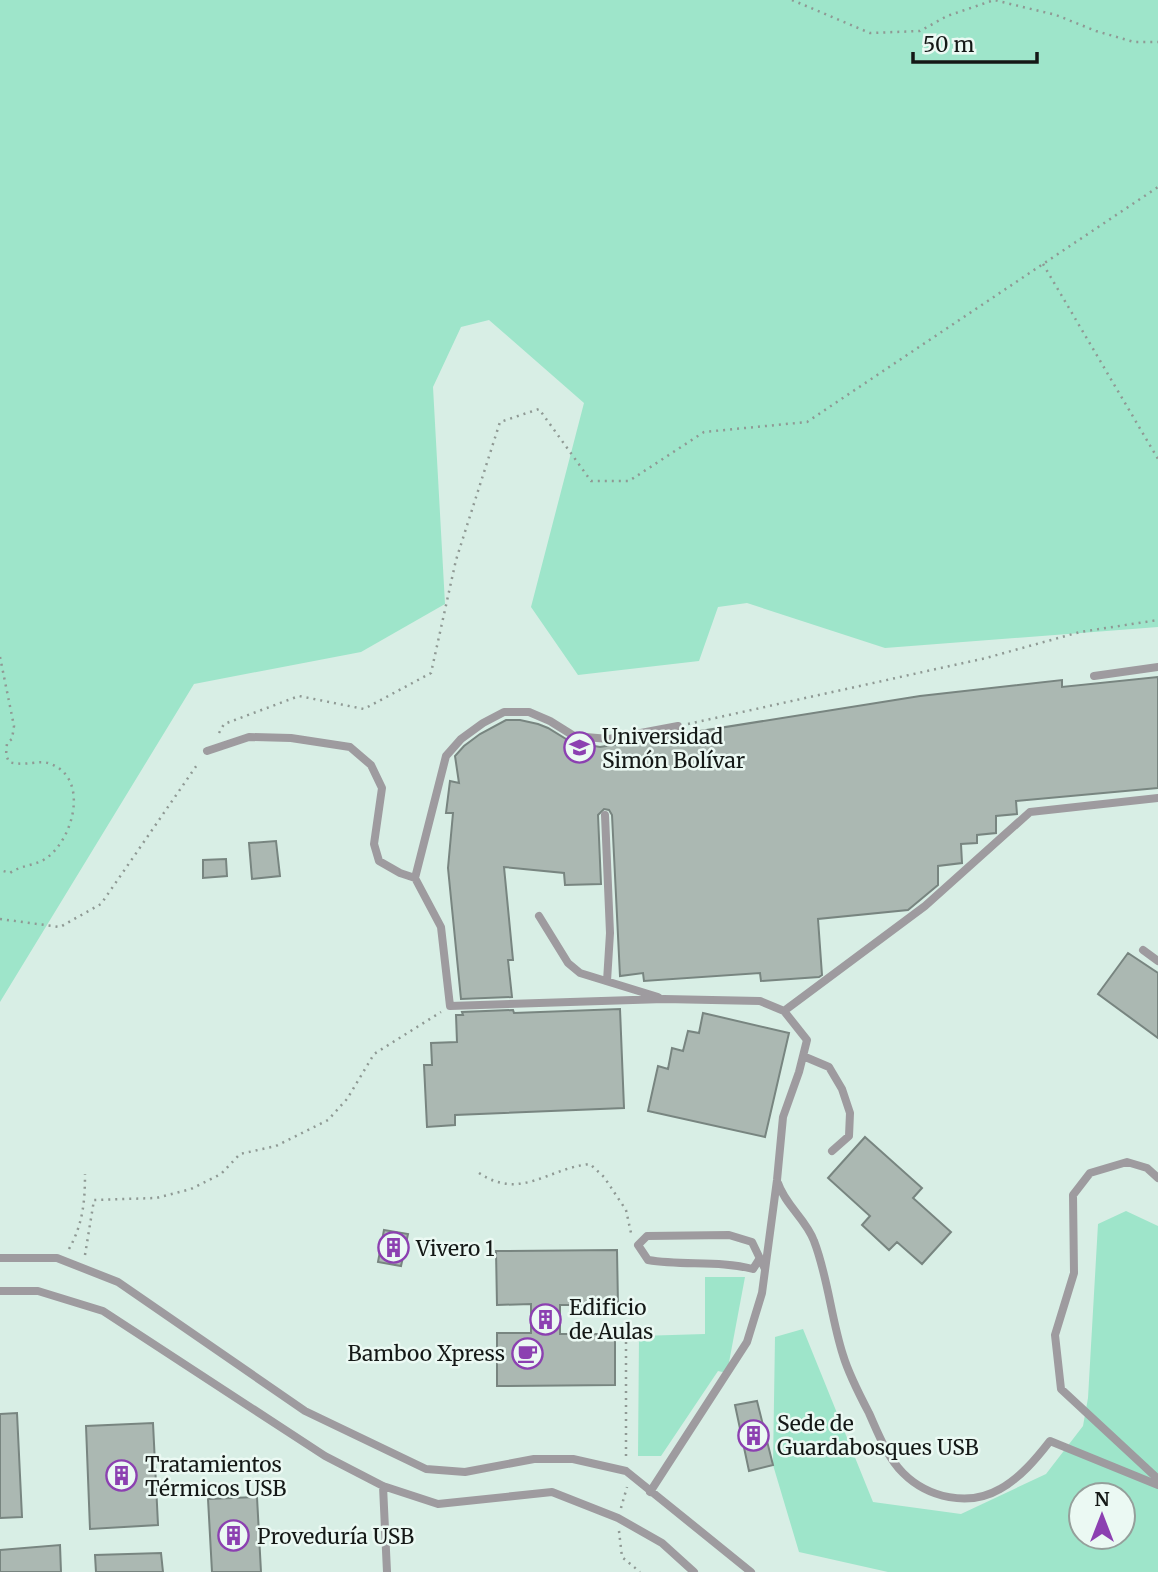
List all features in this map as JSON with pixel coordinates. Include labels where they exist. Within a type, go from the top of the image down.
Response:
[{"type":"lane","points":[[1094,676],[1158,667]]},
{"type":"lane","points":[[650,1492],[747,1342],[762,1293],[783,1117],[807,1040],[784,1011],[760,1000],[664,999],[450,1006],[441,927],[415,878],[446,756],[461,739],[483,723],[504,712],[529,712],[574,736],[609,739],[678,726]]},
{"type":"lane","points":[[207,751],[249,737],[291,738],[349,747],[371,765],[382,788],[374,844],[379,861],[415,878]]},
{"type":"lane","points":[[784,1011],[925,906],[1030,811],[1158,798]]},
{"type":"lane","points":[[605,815],[610,933],[607,981]]},
{"type":"lane","points":[[539,916],[568,963],[580,973],[664,999]]},
{"type":"lane","points":[[1143,950],[1158,961]]},
{"type":"lane","points":[[803,1056],[829,1067],[842,1089],[850,1113],[849,1136],[831,1152]]},
{"type":"lane","points":[[1158,1178],[1147,1168],[1127,1163],[1116,1165],[1090,1173],[1073,1195],[1074,1273],[1055,1335],[1061,1389],[1158,1479]]},
{"type":"lane","points":[[777,1180],[782,1196],[813,1239],[849,1373],[888,1453],[901,1472],[920,1488],[947,1497],[973,1499],[1000,1489],[1031,1465],[1049,1441],[1158,1485]]},
{"type":"lane","points":[[760,1258],[753,1269],[737,1265],[666,1263],[648,1260],[638,1245],[647,1236],[729,1235],[752,1242],[760,1258],[765,1269]]},
{"type":"lane","points":[[0,1258],[57,1258],[118,1282],[305,1411],[426,1469],[465,1472],[534,1459],[573,1459],[626,1471],[751,1572]]},
{"type":"lane","points":[[0,1291],[38,1291],[103,1311],[325,1456],[383,1486],[438,1504],[552,1492],[618,1518],[662,1543],[694,1572]]},
{"type":"lane","points":[[383,1486],[387,1572]]},
{"type":"path","points":[[792,0],[870,33],[920,32],[947,16],[994,1],[1056,15],[1096,32],[1134,42],[1158,42]]},
{"type":"path","points":[[0,919],[60,927],[101,904],[225,724],[299,696],[364,709],[431,673],[456,560],[500,422],[539,410],[590,481],[629,481],[704,432],[807,422],[1158,187]]},
{"type":"path","points":[[1043,264],[1158,459]]},
{"type":"path","points":[[678,726],[986,658],[1080,632],[1158,620]]},
{"type":"path","points":[[0,657],[14,726],[12,739],[7,743],[6,749],[9,762],[22,766],[43,762],[53,764],[67,777],[74,794],[75,807],[67,835],[46,859],[10,873],[0,870]]},
{"type":"path","points":[[83,1268],[94,1200],[156,1198],[191,1189],[221,1174],[240,1154],[276,1146],[328,1120],[347,1099],[374,1054],[450,1006]]},
{"type":"path","points":[[479,1173],[492,1182],[523,1185],[576,1165],[590,1164],[604,1177],[626,1210],[630,1231],[638,1245]]},
{"type":"path","points":[[62,1261],[74,1240],[86,1204],[85,1174]]},
{"type":"path","points":[[576,1314],[626,1315],[626,1471]]},
{"type":"shaded area","name":"Universidad Simón Bolívar","points":[[0,0],[1158,0],[1158,1572],[0,1572]]},
{"type":"green space","points":[[0,0],[1158,0],[1158,627],[885,648],[747,603],[718,607],[699,661],[578,675],[531,607],[584,403],[489,320],[461,327],[433,387],[445,604],[361,652],[194,684],[0,1002]]},
{"type":"green space","points":[[1126,1211],[1158,1226],[1158,1572],[888,1572],[799,1552],[773,1465],[775,1337],[803,1329],[873,1502],[961,1514],[1046,1474],[1083,1426],[1088,1398],[1098,1224]]},
{"type":"green space","points":[[705,1277],[745,1277],[727,1373],[718,1371],[661,1456],[638,1456],[639,1336],[705,1334]]},
{"type":"building","points":[[1158,677],[1158,788],[1016,801],[1017,814],[996,816],[996,833],[977,835],[977,843],[961,844],[962,863],[938,866],[938,885],[908,910],[818,919],[822,975],[819,977],[761,981],[760,973],[644,981],[643,973],[620,976],[612,815],[609,810],[604,809],[598,815],[601,884],[565,885],[564,873],[504,867],[513,960],[508,960],[512,997],[461,999],[448,868],[453,813],[446,813],[450,781],[459,783],[455,756],[464,746],[506,720],[538,724],[571,742],[600,747],[920,696],[1062,680],[1062,687]]},
{"type":"building","points":[[276,841],[280,876],[252,879],[249,843]]},
{"type":"building","points":[[226,859],[227,876],[203,878],[203,860]]},
{"type":"building","points":[[1128,953],[1158,973],[1158,1038],[1098,994]]},
{"type":"building","points":[[620,1009],[624,1108],[455,1115],[455,1125],[427,1127],[424,1065],[432,1065],[431,1043],[457,1042],[456,1015],[463,1015],[462,1012],[513,1010],[514,1013]]},
{"type":"building","points":[[703,1013],[789,1033],[765,1137],[648,1111],[658,1066],[668,1069],[672,1048],[683,1051],[688,1031],[699,1033]]},
{"type":"building","points":[[865,1137],[922,1188],[913,1198],[951,1232],[922,1264],[897,1242],[889,1250],[862,1225],[870,1216],[828,1178]]},
{"type":"building","name":"Vivero 1","points":[[384,1230],[408,1234],[401,1266],[378,1262]]},
{"type":"building","name":"Edificio de Aulas","points":[[617,1250],[618,1305],[560,1305],[560,1334],[615,1334],[615,1385],[497,1386],[497,1333],[531,1333],[531,1304],[497,1305],[496,1251]]},
{"type":"building","name":"Sede de Guardabosques USB","points":[[757,1401],[773,1465],[749,1471],[735,1405]]},
{"type":"building","points":[[17,1413],[22,1517],[0,1518],[0,1414]]},
{"type":"building","name":"Tratamientos Térmicos USB","points":[[153,1423],[158,1525],[90,1529],[86,1426]]},
{"type":"building","name":"Proveduría USB","points":[[257,1497],[261,1572],[212,1572],[208,1499]]},
{"type":"building","points":[[60,1545],[61,1572],[0,1572],[0,1550]]},
{"type":"building","points":[[161,1553],[163,1572],[96,1572],[95,1555]]},
{"type":"place","name":"Universidad Simón Bolívar","points":[[579,748]]},
{"type":"place","name":"Vivero 1","points":[[393,1248]]},
{"type":"place","name":"Edificio de Aulas","points":[[546,1319]]},
{"type":"place","name":"Bamboo Xpress","points":[[528,1353]]},
{"type":"place","name":"Sede de Guardabosques USB","points":[[754,1435]]},
{"type":"place","name":"Tratamientos Térmicos USB","points":[[122,1476]]},
{"type":"place","name":"Proveduría USB","points":[[234,1536]]}]
